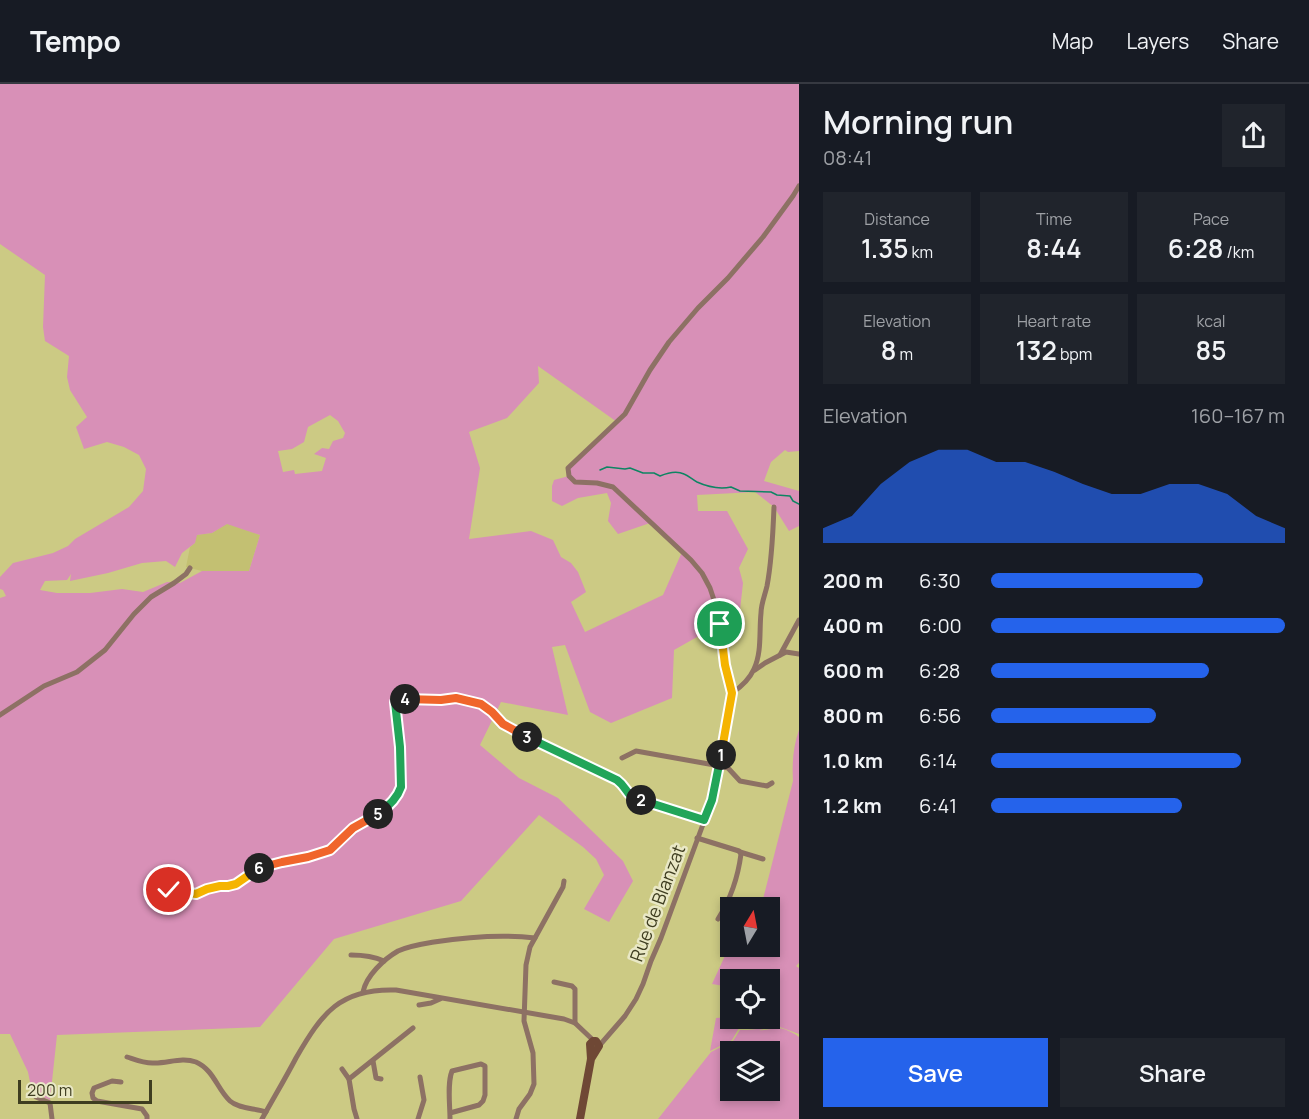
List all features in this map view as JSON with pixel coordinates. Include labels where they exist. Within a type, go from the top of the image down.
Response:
[{"type":"street","name":"Rue de Blanzat","points":[[580,1119],[595,1045],[607,1036],[625,1016],[639,992],[662,938],[712,800],[732,693],[725,665],[716,606],[702,573],[613,487],[597,483],[575,482],[569,476],[568,468],[625,414],[669,342],[763,237],[799,186]]},
{"type":"street","points":[[754,671],[760,647],[761,612],[774,538],[774,507]]},
{"type":"street","points":[[0,715],[44,686],[77,672],[105,650],[151,597],[174,583],[190,568]]},
{"type":"street","points":[[780,655],[799,620]]},
{"type":"street","points":[[732,693],[765,663],[786,652],[799,654]]},
{"type":"street","points":[[157,890],[196,894],[207,889],[236,884],[260,868],[330,850],[353,828],[381,812],[394,800],[401,787],[400,747],[395,702],[402,699],[456,698],[481,704],[503,724],[617,780],[630,796],[704,820]]},
{"type":"street","points":[[622,758],[636,751],[720,765],[729,768],[741,781],[767,786],[772,783]]},
{"type":"street","points":[[697,838],[764,859]]},
{"type":"street","points":[[718,920],[727,906],[735,882],[741,854],[738,851]]},
{"type":"street","points":[[516,1119],[519,1109],[534,1084],[533,1053],[524,1021],[526,964],[530,947],[563,887],[564,881]]},
{"type":"street","points":[[363,992],[364,985],[384,961],[398,951],[416,945],[476,936],[535,938]]},
{"type":"street","points":[[351,955],[363,955],[384,961]]},
{"type":"street","points":[[554,982],[572,986],[575,989],[575,1023]]},
{"type":"street","points":[[262,1119],[321,1019],[341,1002],[363,992],[396,990],[564,1019],[581,1028],[595,1045]]},
{"type":"street","points":[[419,1005],[440,999]]},
{"type":"street","points":[[349,1079],[413,1028]]},
{"type":"street","points":[[127,1057],[145,1063],[181,1059],[199,1063],[210,1072],[230,1101],[242,1107],[266,1112]]},
{"type":"street","points":[[373,1060],[376,1078],[381,1079]]},
{"type":"street","points":[[481,1064],[485,1066],[483,1101],[479,1105],[450,1116],[452,1071],[481,1064]]},
{"type":"street","points":[[342,1069],[349,1079],[357,1119]]},
{"type":"street","points":[[418,1119],[424,1100],[420,1077]]},
{"type":"street","points":[[121,1082],[111,1081],[94,1088],[93,1098],[97,1101],[142,1109],[147,1119]]},
{"type":"street","points":[[36,1097],[50,1103],[52,1119]]},
{"type":"shaded area","points":[[0,84],[799,84],[799,451],[785,450],[771,462],[764,481],[799,491],[799,526],[789,531],[774,507],[755,492],[697,495],[698,511],[727,511],[748,549],[739,568],[743,583],[739,619],[720,624],[674,650],[672,698],[611,723],[590,712],[565,645],[552,647],[568,715],[501,702],[480,745],[519,778],[558,798],[623,861],[633,881],[609,922],[584,909],[604,875],[596,859],[539,815],[461,901],[334,939],[260,1027],[57,1035],[50,1100],[32,1092],[28,1072],[10,1034],[0,1034],[0,598],[6,596],[0,589],[0,577],[13,563],[53,553],[68,546],[75,539],[129,507],[143,491],[146,469],[139,455],[124,447],[107,442],[84,449],[76,427],[87,417],[70,390],[67,377],[69,356],[45,341],[43,327],[45,275],[0,244]],"holes":[[[538,366],[617,422],[568,468],[569,476],[554,480],[552,501],[562,506],[578,498],[607,493],[611,503],[608,521],[618,534],[650,523],[682,552],[663,595],[585,632],[571,602],[586,592],[578,572],[571,563],[561,557],[553,540],[531,531],[469,539],[480,468],[469,432],[507,418],[539,383]],[[330,415],[338,421],[345,433],[343,438],[333,441],[329,449],[322,448],[314,454],[326,458],[322,471],[295,474],[294,470],[283,472],[278,451],[292,449],[304,442],[308,427]],[[227,524],[260,535],[249,571],[202,571],[180,583],[167,582],[143,592],[122,589],[90,593],[57,593],[40,590],[45,581],[67,580],[71,574],[70,581],[142,563],[166,561],[175,567],[182,553],[195,543],[197,535],[212,533]]]},
{"type":"shaded area","points":[[227,523],[260,535],[249,571],[206,572],[186,567],[190,547],[195,543],[196,535],[212,533]]},
{"type":"shaded area","points":[[799,730],[799,963],[796,966],[799,968],[799,1034],[780,1027],[780,969],[720,969],[720,985],[712,984],[724,957],[780,957],[780,897],[764,897],[793,781],[793,755]]},
{"type":"shaded area","points":[[716,1018],[720,1018],[720,1029],[738,1029],[732,1040],[720,1041],[720,1046],[710,1051]]},
{"type":"shaded area","points":[[780,1028],[799,1037],[799,1119],[658,1119],[711,1052],[720,1048],[720,1101],[780,1101],[780,1041],[733,1041],[740,1030],[757,1030],[748,1029]]},
{"type":"waterway","points":[[600,470],[607,467],[630,468],[660,476],[678,472],[697,482],[719,488],[731,487],[740,491],[771,492],[790,496],[799,504]]},
{"type":"route","points":[[169,890],[196,894],[207,889],[236,884],[260,868],[330,850],[353,828],[391,804],[401,787],[400,747],[395,702],[402,699],[456,698],[481,704],[503,724],[617,780],[630,796],[704,820],[712,800],[720,765],[732,693],[725,665],[720,624]]}]
